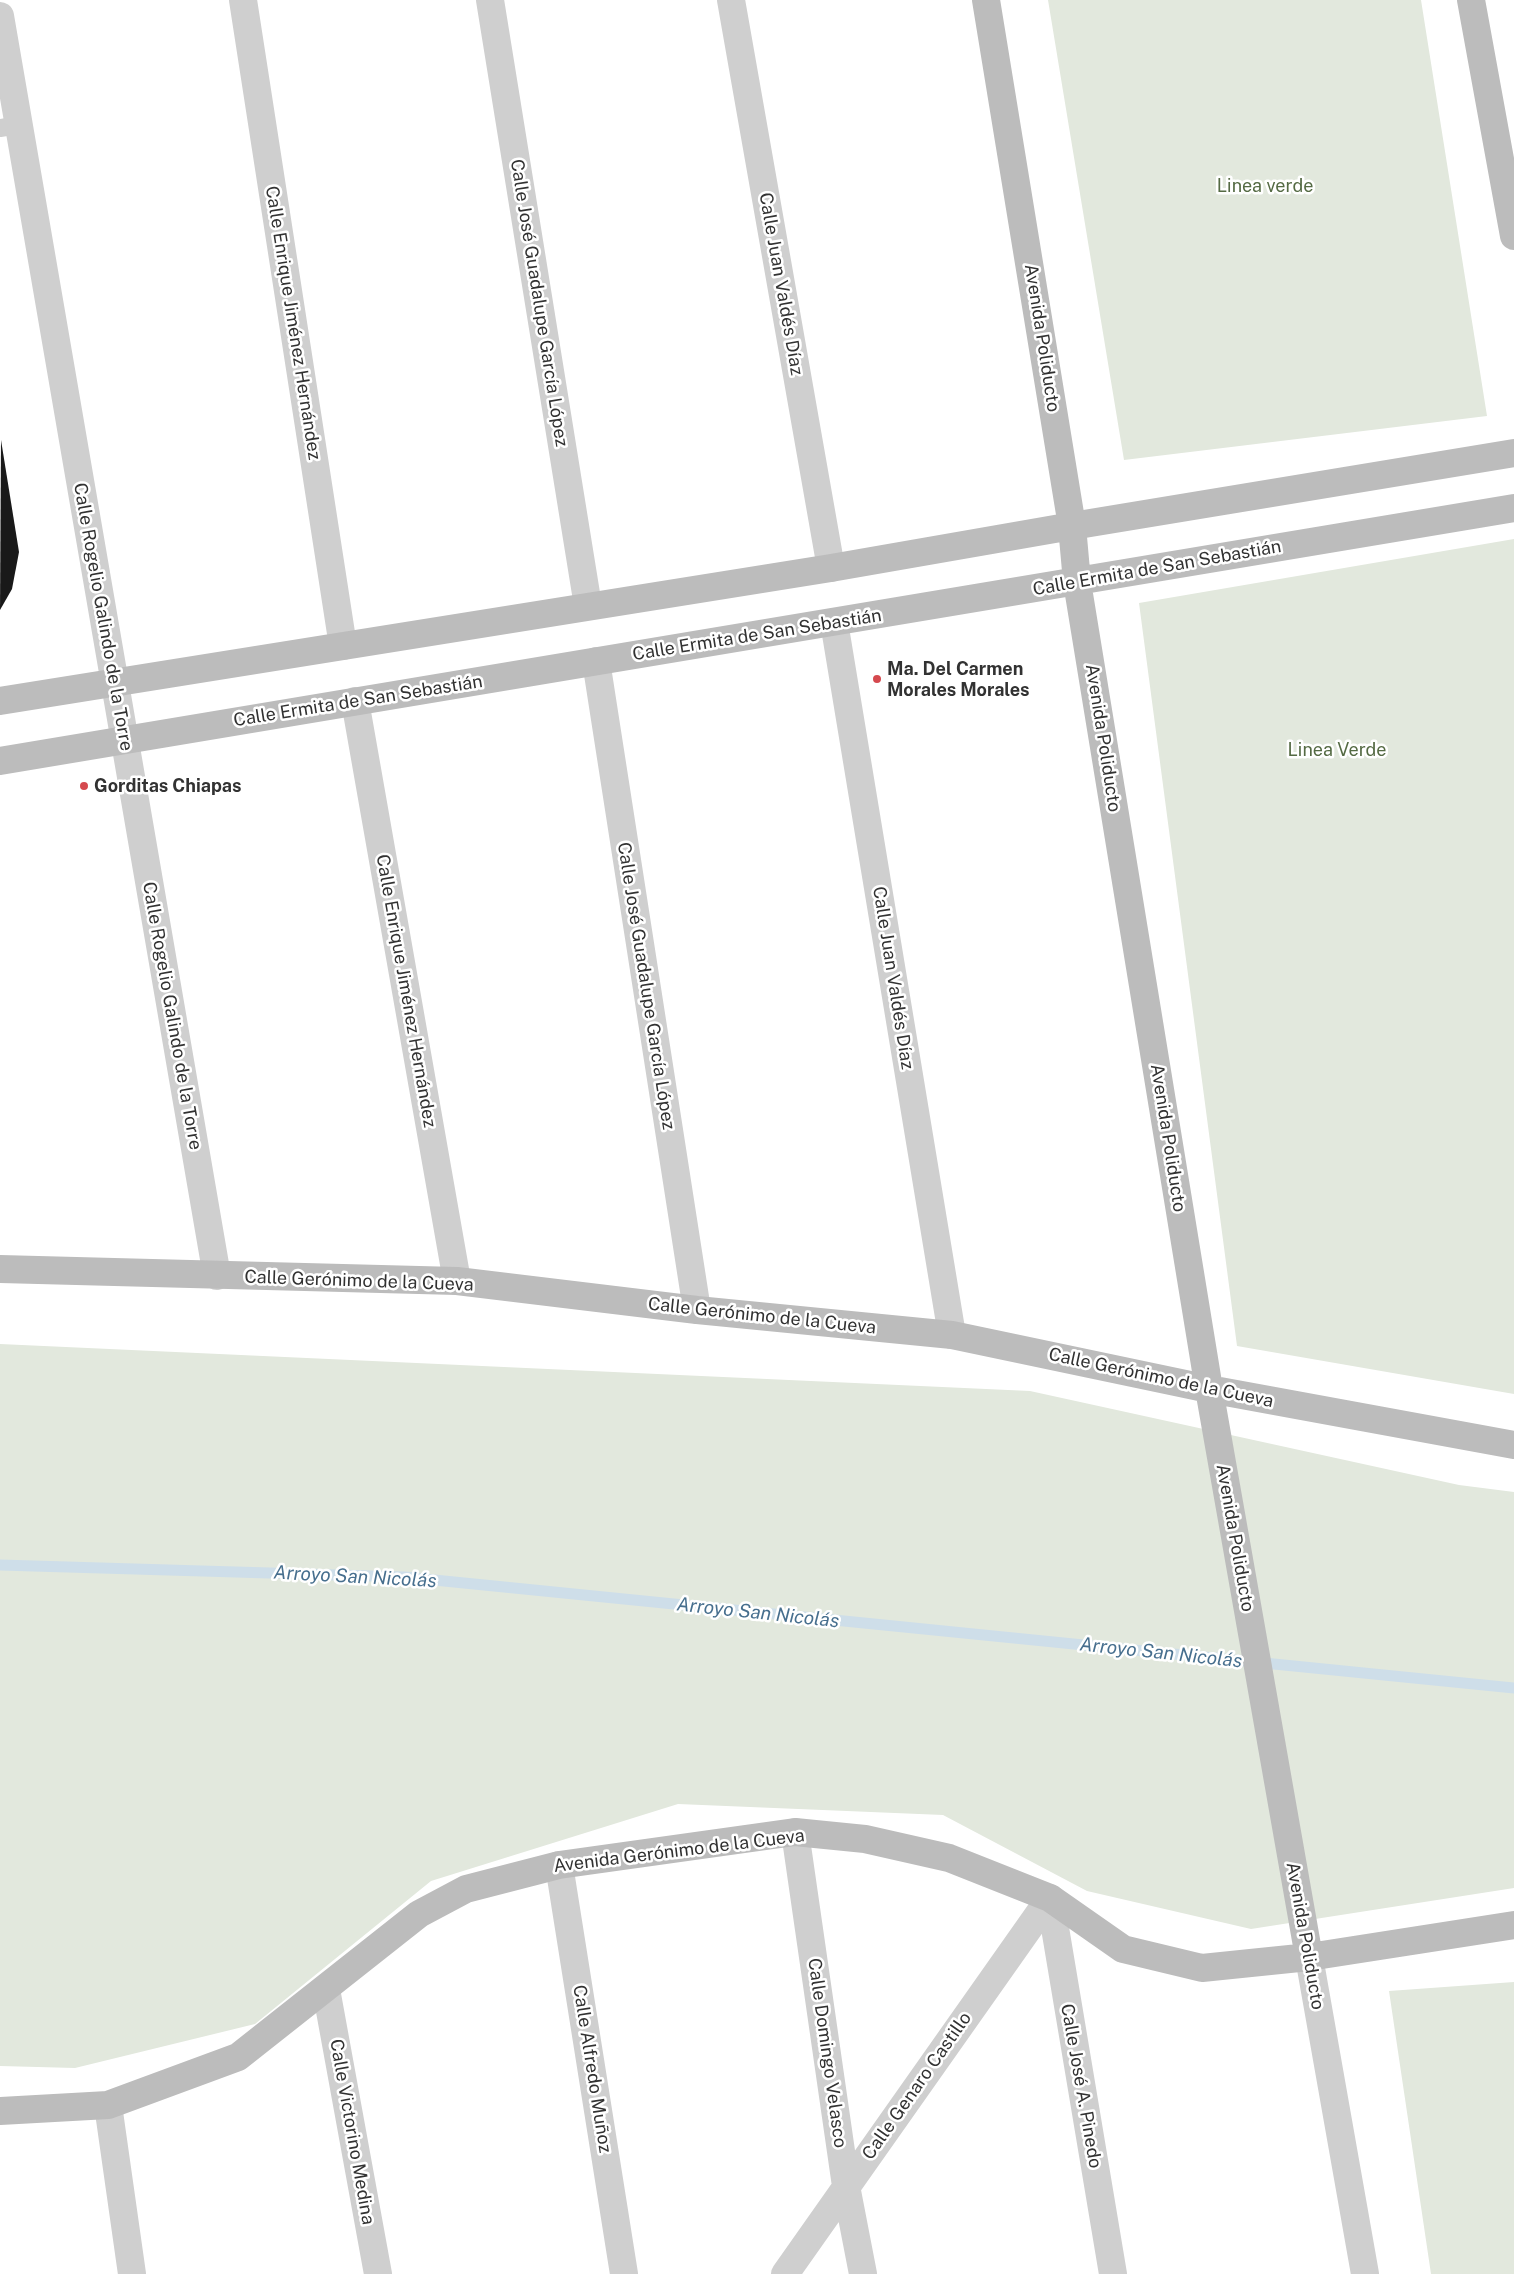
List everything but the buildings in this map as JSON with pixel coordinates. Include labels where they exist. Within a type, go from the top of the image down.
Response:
[{"type":"street","name":"Calle Enrique Jiménez Hernández","points":[[243,0],[343,646]]},
{"type":"street","name":"Calle José Guadalupe García López","points":[[490,0],[588,606]]},
{"type":"street","name":"Calle Juan Valdés Díaz","points":[[731,0],[831,568]]},
{"type":"street","name":"Avenida Poliducto","points":[[986,0],[1072,526],[1077,582],[1209,1389],[1365,2274]]},
{"type":"street","points":[[1471,0],[1514,236]]},
{"type":"street","name":"Calle Rogelio Galindo de la Torre","points":[[1,28],[9,127],[114,683],[217,1276]]},
{"type":"street","points":[[0,701],[831,568],[1072,526],[1514,454]]},
{"type":"street","name":"Calle Ermita de San Sebastián","points":[[0,761],[1514,508]]},
{"type":"street","name":"Calle Juan Valdés Díaz","points":[[834,622],[952,1335]]},
{"type":"street","name":"Calle José Guadalupe García López","points":[[596,661],[697,1310]]},
{"type":"street","name":"Calle Enrique Jiménez Hernández","points":[[355,701],[457,1281]]},
{"type":"street","name":"Calle Gerónimo de la Cueva","points":[[0,1269],[457,1281],[697,1310],[952,1335],[1209,1389],[1514,1445]]},
{"type":"street","name":"Avenida Gerónimo de la Cueva","points":[[0,2111],[108,2105],[238,2057],[419,1914],[466,1889],[559,1865],[795,1832],[866,1838],[949,1858],[1050,1898],[1123,1949],[1202,1968],[1309,1957],[1514,1925]]},
{"type":"street","name":"Calle Domingo Velasco","points":[[795,1832],[846,2186],[862,2274]]},
{"type":"street","name":"Calle Alfredo Muñoz","points":[[559,1865],[624,2274]]},
{"type":"street","name":"Calle Genaro Castillo","points":[[785,2274],[1050,1898]]},
{"type":"street","name":"Calle José A. Pinedo","points":[[1050,1898],[1113,2274]]},
{"type":"street","name":"Calle Victorino Medina","points":[[326,1989],[378,2274]]},
{"type":"street","points":[[108,2105],[132,2274]]},
{"type":"green space","name":"Linea verde","points":[[1048,0],[1421,0],[1487,416],[1124,460]]},
{"type":"green space","name":"Linea Verde","points":[[1514,539],[1514,1394],[1237,1346],[1139,603]]},
{"type":"green space","points":[[0,1344],[1030,1391],[1459,1485],[1514,1492],[1514,1888],[1251,1929],[1087,1891],[943,1815],[678,1804],[431,1881],[255,2024],[75,2068],[0,2066]]},
{"type":"green space","points":[[1514,1982],[1514,2274],[1431,2274],[1389,1991]]},
{"type":"waterway","name":"Arroyo San Nicolás","points":[[0,1565],[404,1577],[1514,1688]]},
{"type":"place","name":"Ma. Del Carmen Morales Morales","points":[[877,679]]},
{"type":"place","name":"Gorditas Chiapas","points":[[84,786]]}]
